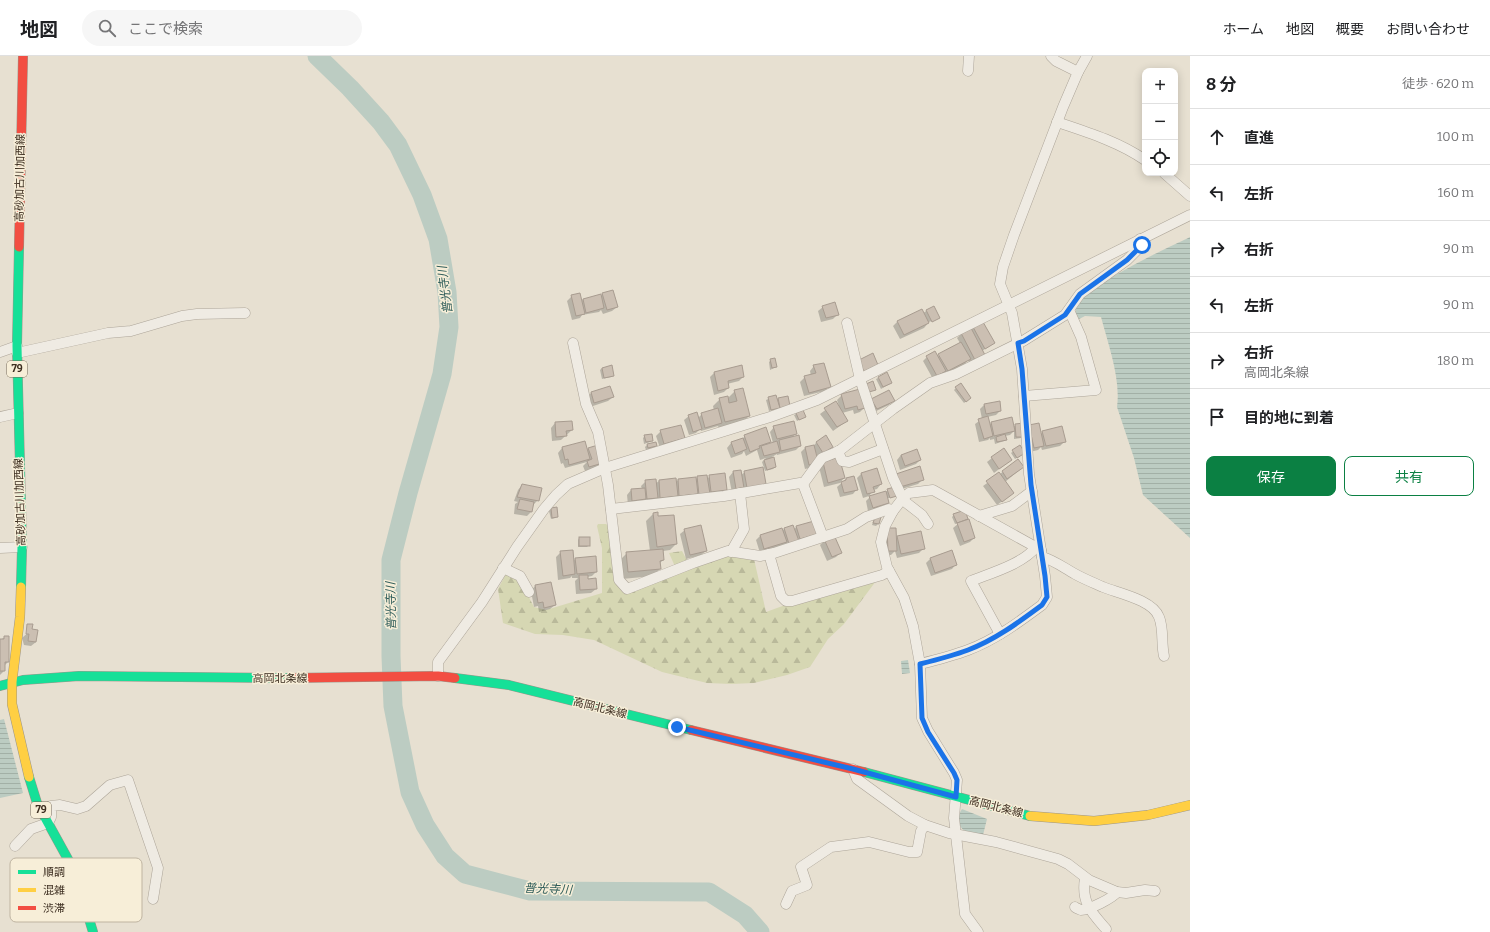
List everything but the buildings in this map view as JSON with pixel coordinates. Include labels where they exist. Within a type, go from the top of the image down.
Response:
[{"type":"main road","name":"高砂加古川加西線","points":[[23,56],[17,350],[22,548],[20,617],[12,682],[12,704],[26,768],[37,803],[67,858]]},
{"type":"main road","name":"高岡北条線","points":[[0,686],[12,682],[46,677],[79,676],[293,678],[438,676],[509,685],[853,769],[1032,816],[1094,821],[1148,816],[1190,805]]},
{"type":"main road","name":"高砂加古川加西線","points":[[90,922],[93,932]]},
{"type":"street","points":[[968,56],[968,70]]},
{"type":"street","points":[[1051,56],[1056,61],[1078,72]]},
{"type":"street","points":[[920,664],[969,650],[1000,634],[1042,605],[1047,597],[1032,491],[1018,343],[1009,304],[1000,284],[1003,267],[1057,122],[1078,72],[1087,56]]},
{"type":"street","points":[[1057,122],[1085,131],[1133,152],[1142,158]]},
{"type":"street","points":[[1167,176],[1190,196]]},
{"type":"street","points":[[438,676],[438,662],[482,602],[517,547],[556,495],[568,484],[604,468],[770,417],[817,400],[1190,215]]},
{"type":"street","points":[[803,484],[822,458],[838,451],[930,383],[956,374],[1024,341],[1065,315],[1080,294],[1127,260],[1142,245],[1140,239]]},
{"type":"street","points":[[1024,396],[1096,390],[1082,338],[1069,310]]},
{"type":"street","points":[[0,352],[108,333],[131,331],[182,316],[196,314],[245,313]]},
{"type":"street","points":[[847,323],[860,379],[893,478],[904,501],[922,515],[928,524]]},
{"type":"street","points":[[573,343],[586,404],[598,432],[611,509],[619,580],[627,589],[728,551],[755,556],[769,554],[847,529],[866,517],[889,509],[893,511]]},
{"type":"street","points":[[0,417],[18,413]]},
{"type":"street","points":[[838,451],[842,461],[849,462],[883,448]]},
{"type":"street","points":[[611,509],[740,493],[800,483],[803,484]]},
{"type":"street","points":[[803,484],[823,537]]},
{"type":"street","points":[[978,932],[965,914],[954,818],[957,780],[928,732],[922,718],[920,664],[913,626],[904,598],[889,571],[881,542],[885,526],[893,511],[909,493],[933,490],[1040,551],[1049,559],[1075,574],[1102,587],[1149,604],[1159,616],[1162,632],[1161,646],[1164,656]]},
{"type":"street","points":[[979,516],[1012,506],[1032,491]]},
{"type":"street","points":[[731,552],[744,529],[740,493]]},
{"type":"street","points":[[0,548],[22,548]]},
{"type":"street","points":[[1000,634],[971,581],[1016,562],[1032,552],[1040,551]]},
{"type":"street","points":[[769,554],[781,596],[786,601],[792,601],[882,575],[889,571]]},
{"type":"street","points":[[503,568],[520,576],[529,592]]},
{"type":"street","points":[[853,769],[857,779],[908,816],[925,825],[956,835],[996,842],[1058,859],[1068,864],[1086,878],[1117,892],[1126,893],[1145,890],[1155,891]]},
{"type":"street","points":[[15,846],[31,828],[48,822],[51,817],[51,806],[60,805],[77,809],[86,806],[110,785],[128,780],[158,868],[153,899]]},
{"type":"street","points":[[786,904],[792,891],[807,885],[802,867],[830,847],[869,842],[909,852],[917,852],[921,831],[925,825]]},
{"type":"street","points":[[1086,878],[1085,896],[1088,908],[1106,929]]},
{"type":"street","points":[[1075,907],[1081,910],[1088,908],[1114,896],[1117,892]]},
{"type":"green space","points":[[598,524],[606,524],[609,526],[625,591],[677,571],[669,553],[682,551],[690,566],[729,553],[754,559],[766,612],[788,604],[876,581],[844,624],[828,639],[810,667],[787,675],[754,683],[707,683],[662,672],[594,640],[563,635],[535,634],[503,623],[498,589],[506,574],[519,578],[534,607],[546,610],[602,593],[602,548],[597,526]]},
{"type":"shaded area","points":[[1190,237],[1190,538],[1143,495],[1134,458],[1117,407],[1118,396],[1116,373],[1101,317],[1085,316],[1079,319],[1076,309],[1084,298],[1099,285]]},
{"type":"shaded area","points":[[908,660],[910,673],[902,674],[901,661]]},
{"type":"shaded area","points":[[4,719],[23,793],[0,798],[0,720]]},
{"type":"shaded area","points":[[962,809],[987,819],[983,835],[968,832],[962,829],[959,822],[959,814]]},
{"type":"waterway","name":"普光寺川","points":[[317,56],[350,88],[381,122],[398,145],[422,195],[438,239],[447,292],[449,327],[442,374],[408,493],[391,560],[391,656],[393,706],[410,792],[425,825],[445,856],[465,874],[530,891],[709,892],[745,915],[760,932]]},
{"type":"traffic: fast","points":[[19,247],[17,346],[22,547],[21,587]]},
{"type":"traffic: fast","points":[[0,686],[23,680],[79,676],[289,678]]},
{"type":"traffic: fast","points":[[455,678],[509,685],[691,730]]},
{"type":"traffic: fast","points":[[864,772],[1030,816]]},
{"type":"traffic: fast","points":[[29,777],[37,803],[67,858]]},
{"type":"traffic: fast","points":[[90,922],[93,932]]},
{"type":"traffic: slow","points":[[21,587],[20,617],[12,682],[12,704],[29,777]]},
{"type":"traffic: slow","points":[[1030,816],[1094,821],[1148,815],[1190,805]]},
{"type":"traffic: jam","points":[[19,247],[23,56]]},
{"type":"traffic: jam","points":[[289,678],[438,676],[455,678]]},
{"type":"traffic: jam","points":[[691,730],[864,772]]},
{"type":"route","points":[[677,727],[853,769],[956,797],[957,780],[954,773],[928,732],[922,718],[920,664],[969,650],[994,638],[1042,605],[1047,597],[1030,474],[1022,369],[1018,343],[1024,341],[1065,315],[1080,294],[1127,260],[1142,245]]}]
